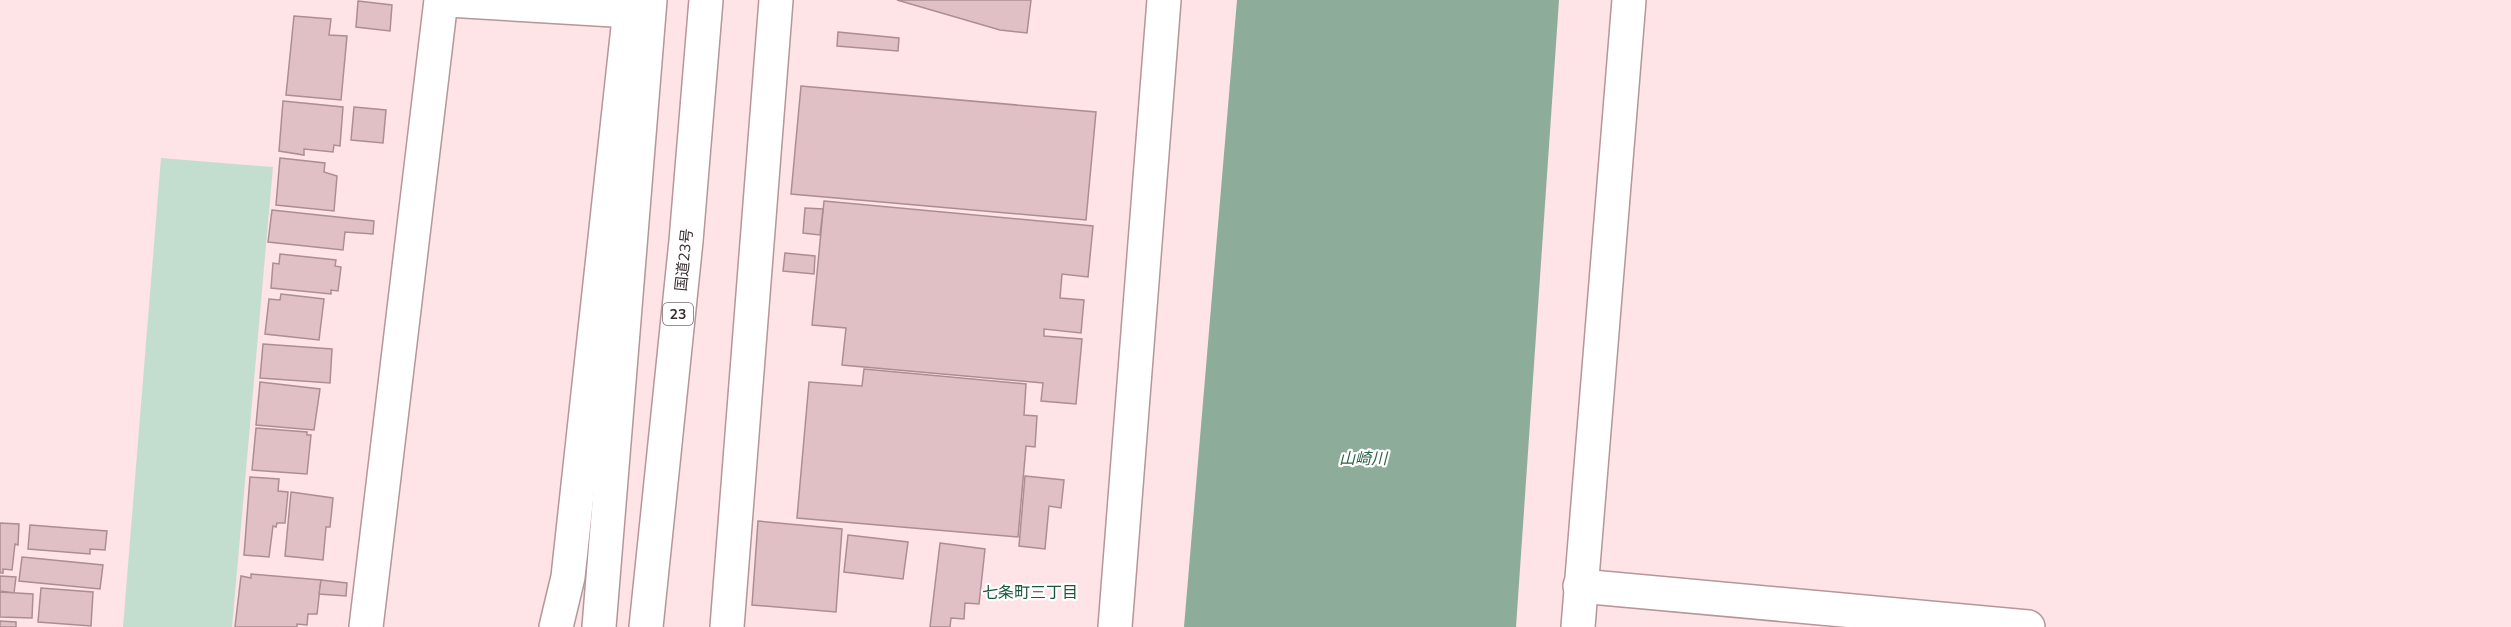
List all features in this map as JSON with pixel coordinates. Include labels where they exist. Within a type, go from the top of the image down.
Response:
[{"type":"main road","points":[[366,627],[441,0]]},
{"type":"main road","points":[[448,0],[637,4]]},
{"type":"main road","name":"国道23号","points":[[646,627],[686,241],[706,0]]},
{"type":"main road","points":[[727,627],[776,0]]},
{"type":"main road","points":[[1115,627],[1164,0]]},
{"type":"main road","points":[[1578,627],[1629,0]]},
{"type":"main road","points":[[556,627],[568,577],[637,4]]},
{"type":"main road","points":[[599,627],[637,4]]},
{"type":"main road","points":[[1580,586],[2028,627]]},
{"type":"shaded area","points":[[161,158],[273,167],[232,627],[123,627]]},
{"type":"water","name":"山崎川","points":[[1237,0],[1559,0],[1516,627],[1184,627]]},
{"type":"building","points":[[897,0],[1031,0],[1027,33],[1000,30]]},
{"type":"building","points":[[358,1],[392,5],[390,31],[356,27]]},
{"type":"building","points":[[294,16],[331,19],[329,35],[347,36],[341,100],[286,95]]},
{"type":"building","points":[[838,32],[899,38],[898,51],[837,46]]},
{"type":"building","points":[[801,86],[1096,112],[1086,220],[791,194]]},
{"type":"building","points":[[283,101],[343,107],[340,146],[334,145],[333,152],[304,149],[304,155],[279,151]]},
{"type":"building","points":[[354,107],[386,110],[383,143],[351,140]]},
{"type":"building","points":[[280,158],[325,163],[324,172],[337,176],[334,211],[276,205]]},
{"type":"building","points":[[824,201],[1093,226],[1088,277],[1062,274],[1060,298],[1084,300],[1081,333],[1044,329],[1044,336],[1082,339],[1076,404],[1041,401],[1043,383],[842,365],[846,328],[812,325]]},
{"type":"building","points":[[805,208],[823,209],[820,235],[803,233]]},
{"type":"building","points":[[272,210],[374,221],[373,234],[345,232],[343,250],[268,242]]},
{"type":"building","points":[[785,253],[815,256],[814,274],[783,271]]},
{"type":"building","points":[[280,254],[336,260],[335,266],[341,267],[338,291],[331,290],[331,294],[271,288],[273,263],[279,264]]},
{"type":"building","points":[[281,294],[324,299],[319,340],[265,334],[269,299],[280,300]]},
{"type":"building","points":[[263,344],[332,349],[330,383],[260,378]]},
{"type":"building","points":[[864,369],[1026,384],[1024,415],[1037,416],[1035,447],[1026,446],[1018,537],[797,518],[809,382],[862,386]]},
{"type":"building","points":[[260,382],[320,389],[314,430],[256,425]]},
{"type":"building","points":[[256,428],[307,432],[307,435],[311,435],[307,474],[252,470]]},
{"type":"building","points":[[1025,476],[1064,480],[1061,508],[1049,506],[1045,549],[1019,546]]},
{"type":"building","points":[[250,477],[279,479],[278,491],[288,492],[285,523],[277,523],[276,527],[273,526],[269,557],[244,555]]},
{"type":"building","points":[[291,492],[333,498],[330,527],[326,527],[323,560],[285,556]]},
{"type":"building","points":[[758,521],[842,529],[836,612],[752,605]]},
{"type":"building","points":[[0,523],[19,524],[18,545],[15,544],[12,570],[3,569],[3,573],[0,573]]},
{"type":"building","points":[[30,525],[107,531],[105,550],[90,549],[90,554],[28,549]]},
{"type":"building","points":[[848,535],[908,542],[903,579],[844,572]]},
{"type":"building","points":[[940,543],[985,549],[979,604],[965,603],[964,619],[951,618],[950,627],[930,627]]},
{"type":"building","points":[[22,557],[103,565],[100,589],[19,581]]},
{"type":"building","points":[[251,574],[321,580],[317,614],[308,614],[307,625],[297,624],[297,627],[235,627],[241,576],[251,578]]},
{"type":"building","points":[[0,576],[16,577],[14,593],[0,591]]},
{"type":"building","points":[[321,580],[347,583],[346,596],[319,594]]},
{"type":"building","points":[[41,588],[93,592],[91,626],[38,622]]},
{"type":"building","points":[[0,592],[33,594],[32,618],[0,617]]},
{"type":"building","points":[[0,621],[16,622],[16,627],[0,627]]},
{"type":"district","name":"七条町三丁目","points":[[1030,593]]}]
